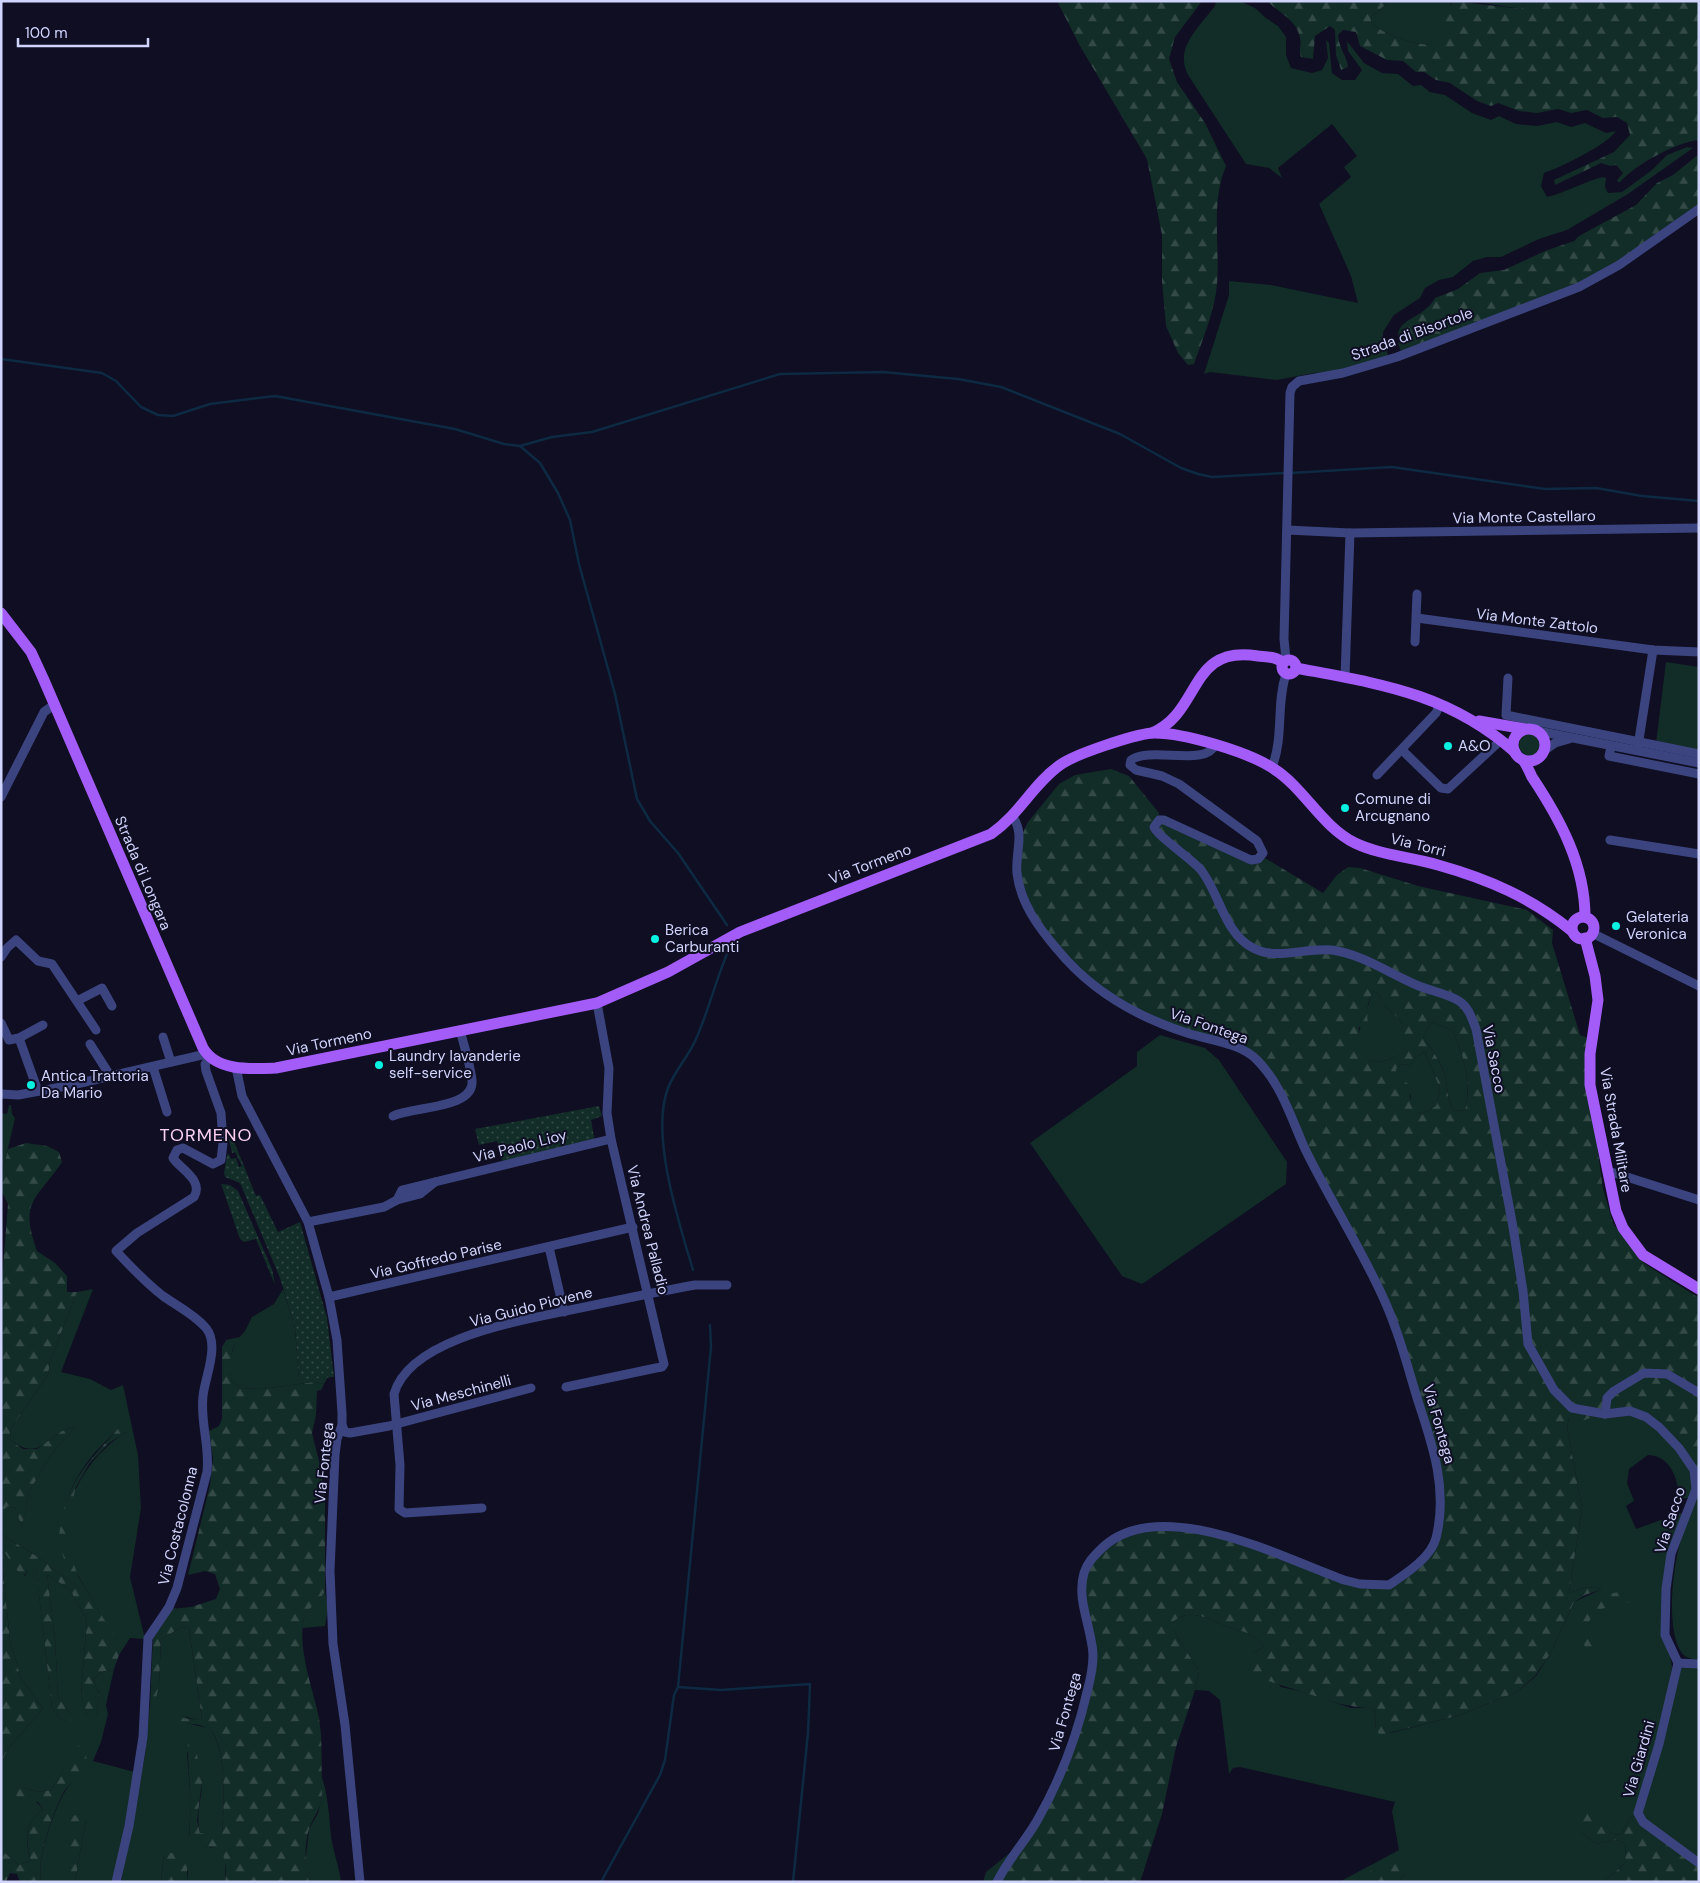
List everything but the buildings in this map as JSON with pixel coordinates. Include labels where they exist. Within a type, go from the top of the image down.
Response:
[{"type":"main road","name":"Strada di Longara","points":[[1,613],[31,652],[55,704],[184,1009],[208,1055]]},
{"type":"main road","points":[[1174,736],[1172,725],[1174,719],[1209,666],[1225,655],[1240,653],[1277,658],[1288,666],[1416,694],[1440,704],[1474,720],[1502,740],[1519,756],[1539,785],[1556,813],[1573,852],[1581,878],[1585,917],[1592,923],[1589,935],[1579,938],[1572,931],[1574,922],[1579,918],[1585,917]]},
{"type":"main road","points":[[1152,733],[1174,719]]},
{"type":"main road","points":[[1474,720],[1538,731],[1545,740],[1538,768],[1539,785]]},
{"type":"main road","points":[[1519,756],[1514,740],[1518,733],[1525,729]]},
{"type":"main road","name":"Via Tormeno","points":[[208,1055],[219,1063],[236,1067],[276,1068],[597,1003],[668,972],[740,932],[991,834],[1013,817],[1046,776],[1068,760],[1133,737],[1152,733],[1174,736],[1215,745],[1272,767]]},
{"type":"main road","points":[[1519,756],[1531,761],[1543,753]]},
{"type":"main road","name":"Via Torri","points":[[1272,767],[1347,839],[1373,849],[1439,865],[1501,886],[1534,903],[1572,931]]},
{"type":"main road","name":"Via Strada Militare","points":[[1589,935],[1598,1000],[1589,1069],[1616,1211],[1632,1240],[1643,1255],[1656,1265],[1699,1289]]},
{"type":"street","name":"Strada di Bisortole","points":[[1272,767],[1278,745],[1282,684],[1288,666],[1284,639],[1290,393],[1295,384],[1299,381],[1363,368],[1388,360],[1579,287],[1619,265],[1699,208]]},
{"type":"street","name":"Via Monte Castellaro","points":[[1287,530],[1350,533],[1699,528]]},
{"type":"street","points":[[1344,677],[1350,533]]},
{"type":"street","points":[[1415,642],[1417,594]]},
{"type":"street","name":"Via Monte Zattolo","points":[[1417,618],[1653,650],[1699,652]]},
{"type":"street","points":[[1636,752],[1653,650]]},
{"type":"street","points":[[1508,678],[1506,715],[1699,754]]},
{"type":"street","points":[[1,797],[44,712],[55,704]]},
{"type":"street","points":[[1377,775],[1436,713],[1440,704]]},
{"type":"street","points":[[1538,731],[1571,738],[1610,751],[1699,774]]},
{"type":"street","points":[[1543,753],[1558,741],[1571,738]]},
{"type":"street","points":[[1402,750],[1441,788],[1448,790],[1502,740]]},
{"type":"street","name":"Via Sacco","points":[[1215,745],[1211,750],[1202,755],[1144,755],[1131,760],[1130,765],[1136,770],[1162,776],[1179,784],[1257,841],[1263,853],[1258,859],[1251,860],[1164,820],[1159,820],[1155,830],[1190,858],[1202,872],[1241,939],[1264,953],[1275,954],[1315,950],[1347,954],[1421,987],[1459,1000],[1466,1007],[1476,1029],[1513,1227],[1523,1291],[1528,1344],[1554,1390],[1572,1408],[1604,1414],[1630,1411],[1646,1417],[1659,1427],[1679,1448],[1694,1470],[1696,1488],[1671,1554],[1666,1589],[1665,1635],[1678,1663]]},
{"type":"street","points":[[1610,751],[1636,752],[1699,763]]},
{"type":"street","name":"Via Fontega","points":[[997,1882],[1006,1863],[1038,1819],[1073,1744],[1088,1691],[1093,1656],[1083,1600],[1084,1572],[1092,1558],[1108,1542],[1128,1532],[1144,1529],[1160,1527],[1192,1530],[1237,1538],[1344,1580],[1360,1584],[1389,1585],[1422,1560],[1436,1541],[1441,1507],[1440,1476],[1433,1444],[1399,1334],[1382,1295],[1306,1150],[1271,1074],[1256,1057],[1239,1048],[1180,1030],[1132,1011],[1112,998],[1076,969],[1058,951],[1042,930],[1023,897],[1017,875],[1016,858],[1020,829],[1013,817]]},
{"type":"street","points":[[1610,840],[1699,854]]},
{"type":"street","points":[[1589,935],[1699,986]]},
{"type":"street","points":[[1,956],[16,940],[38,961],[52,964],[96,1030]]},
{"type":"street","points":[[76,1001],[102,988],[112,1006]]},
{"type":"street","name":"Via Andrea Palladio","points":[[566,1387],[662,1367],[664,1364],[649,1293],[611,1139],[606,1107],[609,1068],[597,1003]]},
{"type":"street","points":[[1,1023],[8,1040],[19,1038],[43,1025]]},
{"type":"street","points":[[394,1116],[405,1111],[456,1102],[464,1099],[470,1092],[472,1082],[460,1030]]},
{"type":"street","points":[[164,1037],[171,1062]]},
{"type":"street","points":[[19,1038],[38,1091]]},
{"type":"street","points":[[90,1044],[111,1077]]},
{"type":"street","points":[[1,1094],[18,1095],[111,1077],[208,1055]]},
{"type":"street","name":"Via Costacolonna","points":[[116,1882],[127,1833],[143,1737],[148,1638],[169,1606],[178,1588],[208,1472],[209,1455],[202,1424],[202,1408],[211,1343],[207,1329],[193,1316],[151,1286],[116,1251],[196,1193],[190,1174],[173,1158],[177,1150],[183,1148],[213,1164],[221,1160],[223,1143],[221,1113],[206,1071],[205,1064],[208,1055]]},
{"type":"street","points":[[153,1067],[168,1112]]},
{"type":"street","name":"Via Fontega","points":[[236,1067],[242,1096],[308,1222],[329,1297],[340,1369],[342,1425],[335,1455],[330,1571],[333,1644],[345,1725],[360,1882]]},
{"type":"street","name":"Via Paolo Lioy","points":[[308,1222],[384,1207],[397,1200],[420,1194],[437,1181],[611,1139]]},
{"type":"street","points":[[1608,1171],[1699,1200]]},
{"type":"street","name":"Via Goffredo Parise","points":[[329,1297],[633,1227]]},
{"type":"street","points":[[549,1247],[564,1312]]},
{"type":"street","name":"Via Guido Piovene","points":[[397,1424],[394,1394],[396,1384],[405,1373],[448,1343],[484,1329],[649,1293],[695,1285],[727,1285]]},
{"type":"street","points":[[1604,1414],[1607,1398],[1614,1391],[1644,1373],[1667,1374],[1699,1393]]},
{"type":"street","name":"Via Meschinelli","points":[[342,1425],[344,1432],[350,1433],[397,1424],[531,1388]]},
{"type":"street","name":"Via Meschinelli","points":[[397,1424],[400,1509],[402,1512],[482,1508]]},
{"type":"street","points":[[1678,1663],[1699,1664]]},
{"type":"street","name":"Via Giardini","points":[[1678,1663],[1659,1744],[1638,1813],[1643,1822],[1699,1863]]},
{"type":"green space","points":[[1057,1],[1202,1],[1175,37],[1169,59],[1177,82],[1205,123],[1226,166],[1218,197],[1216,293],[1194,364],[1188,365],[1178,353],[1166,326],[1162,282],[1162,235],[1147,159],[1080,46]]},
{"type":"green space","points":[[1216,1],[1240,1],[1255,8],[1278,26],[1286,37],[1286,55],[1291,68],[1312,73],[1322,70],[1328,58],[1326,40],[1329,43],[1332,73],[1342,80],[1355,80],[1362,70],[1348,51],[1347,41],[1364,63],[1382,73],[1398,74],[1413,86],[1421,85],[1430,92],[1445,95],[1472,113],[1491,120],[1499,116],[1516,124],[1537,126],[1557,122],[1571,127],[1585,123],[1606,133],[1616,131],[1594,149],[1544,173],[1541,186],[1547,197],[1603,177],[1606,178],[1605,187],[1608,193],[1622,192],[1652,170],[1667,155],[1687,147],[1693,148],[1628,194],[1567,230],[1539,239],[1501,257],[1487,257],[1473,261],[1453,277],[1439,280],[1425,288],[1420,298],[1394,315],[1383,332],[1383,343],[1389,357],[1343,371],[1314,373],[1277,380],[1210,372],[1204,374],[1229,295],[1229,281],[1271,285],[1358,303],[1351,276],[1319,204],[1351,177],[1344,167],[1357,156],[1332,124],[1278,168],[1282,178],[1269,168],[1246,164],[1188,75],[1184,65],[1186,47],[1190,38],[1215,6]]},
{"type":"green space","points":[[1267,1],[1390,1],[1372,16],[1371,23],[1384,32],[1400,38],[1425,45],[1433,45],[1440,35],[1446,11],[1454,1],[1521,9],[1528,1],[1699,1],[1699,140],[1679,145],[1656,155],[1620,182],[1617,180],[1623,173],[1616,165],[1610,166],[1601,163],[1555,185],[1554,180],[1614,152],[1630,135],[1627,123],[1617,117],[1603,118],[1587,110],[1571,113],[1558,109],[1537,113],[1519,111],[1498,103],[1491,106],[1477,101],[1450,83],[1436,80],[1424,72],[1416,72],[1403,61],[1387,60],[1360,46],[1356,32],[1343,30],[1338,35],[1348,67],[1341,70],[1336,55],[1335,30],[1330,26],[1315,36],[1313,59],[1301,57],[1300,40],[1295,26]]},
{"type":"green space","points":[[1390,1],[1454,1],[1450,4],[1439,40],[1433,45],[1425,45],[1384,32],[1371,23],[1372,16]]},
{"type":"green space","points":[[1470,1],[1528,1],[1521,9]]},
{"type":"green space","points":[[1699,154],[1699,206],[1602,274],[1402,354],[1398,341],[1398,332],[1407,321],[1422,312],[1435,298],[1458,289],[1480,273],[1504,270],[1545,251],[1574,241],[1579,236],[1636,205],[1657,183],[1673,175]]},
{"type":"green space","points":[[1666,662],[1699,667],[1699,751],[1656,743]]},
{"type":"green space","points":[[1530,734],[1538,737],[1541,745],[1538,753],[1530,756],[1522,753],[1519,745],[1522,737]]},
{"type":"green space","points":[[1111,769],[1129,776],[1159,813],[1159,820],[1251,860],[1260,855],[1323,893],[1337,875],[1348,867],[1360,868],[1418,886],[1527,910],[1553,930],[1552,943],[1580,1035],[1588,1038],[1596,1138],[1603,1189],[1613,1223],[1645,1264],[1699,1298],[1699,1474],[1659,1427],[1630,1411],[1614,1408],[1580,1422],[1569,1418],[1567,1427],[1582,1508],[1569,1593],[1588,1587],[1603,1589],[1585,1595],[1574,1602],[1550,1654],[1535,1676],[1517,1692],[1457,1716],[1380,1735],[1375,1729],[1376,1718],[1374,1708],[1355,1707],[1331,1701],[1269,1681],[1248,1671],[1245,1662],[1253,1653],[1264,1647],[1254,1636],[1202,1616],[1187,1615],[1180,1617],[1173,1622],[1173,1630],[1199,1671],[1195,1690],[1176,1747],[1162,1814],[1140,1882],[983,1882],[986,1872],[1021,1844],[1060,1772],[1088,1691],[1091,1638],[1084,1572],[1108,1542],[1160,1527],[1237,1538],[1320,1571],[1374,1585],[1402,1576],[1436,1541],[1440,1476],[1399,1334],[1285,1100],[1256,1057],[1155,1022],[1094,985],[1042,930],[1017,875],[1020,839],[1028,822],[1059,784],[1075,775]],"holes":[[[1374,991],[1380,996],[1382,1003],[1401,1021],[1408,1048],[1391,1059],[1371,1062],[1360,1046],[1359,1027],[1368,1026],[1368,1004]],[[1432,1022],[1453,1031],[1466,1070],[1468,1090],[1465,1110],[1454,1111],[1450,1103],[1445,1076],[1441,1066],[1423,1037]],[[1425,1052],[1440,1089],[1436,1106],[1422,1114],[1411,1106],[1409,1084],[1397,1078],[1396,1069],[1402,1064],[1410,1065],[1416,1057]]]},
{"type":"green space","points":[[1374,991],[1380,996],[1382,1003],[1401,1021],[1409,1048],[1391,1059],[1371,1062],[1361,1049],[1358,1037],[1370,997]]},
{"type":"green space","points":[[1432,1022],[1453,1031],[1457,1041],[1466,1070],[1468,1090],[1465,1110],[1454,1111],[1450,1103],[1441,1065],[1423,1037]]},
{"type":"green space","points":[[1160,1035],[1205,1048],[1219,1060],[1287,1162],[1286,1184],[1142,1284],[1122,1276],[1030,1143],[1137,1066],[1137,1052]]},
{"type":"green space","points":[[1425,1052],[1440,1089],[1436,1106],[1422,1114],[1413,1110],[1409,1104],[1411,1096],[1403,1082],[1396,1078],[1396,1069],[1402,1064],[1410,1065],[1416,1057]]},
{"type":"green space","points":[[9,1105],[11,1105],[12,1114],[15,1118],[1,1179],[1,1113],[7,1114]]},
{"type":"green space","points":[[599,1106],[602,1116],[591,1120],[595,1142],[503,1163],[497,1141],[479,1145],[475,1129]]},
{"type":"green space","points":[[229,1129],[256,1196],[260,1195],[278,1232],[300,1222],[327,1318],[334,1377],[299,1380],[295,1328],[280,1278],[240,1183],[225,1177],[227,1155],[229,1154],[231,1159],[236,1158],[239,1167],[242,1166],[235,1152],[232,1153],[229,1140],[225,1140],[225,1130]]},
{"type":"green space","points":[[26,1143],[47,1146],[59,1152],[62,1162],[33,1202],[30,1211],[30,1221],[37,1251],[55,1263],[67,1276],[67,1292],[77,1292],[50,1361],[48,1375],[11,1428],[10,1440],[23,1449],[37,1449],[62,1431],[77,1425],[50,1456],[29,1492],[22,1527],[15,1508],[8,1506],[1,1513],[1,1292],[8,1204],[1,1190],[1,1179],[8,1149]]},
{"type":"green space","points":[[221,1184],[230,1185],[238,1191],[272,1269],[275,1285],[256,1239],[244,1242],[240,1239]]},
{"type":"green space","points":[[93,1289],[61,1372],[90,1379],[111,1390],[123,1385],[138,1455],[141,1508],[130,1577],[145,1639],[130,1638],[119,1655],[107,1625],[71,1560],[66,1545],[66,1525],[74,1493],[81,1479],[101,1453],[126,1432],[126,1420],[92,1456],[80,1472],[66,1505],[63,1521],[63,1538],[71,1572],[80,1590],[41,1559],[1,1534],[1,1511],[8,1506],[15,1508],[22,1526],[29,1492],[50,1456],[76,1426],[66,1429],[37,1448],[21,1447],[10,1440],[11,1428],[48,1375],[50,1361],[77,1292]]},
{"type":"green space","points":[[283,1289],[295,1328],[299,1379],[328,1377],[324,1384],[314,1382],[262,1389],[240,1388],[231,1380],[229,1361],[236,1341],[245,1331],[252,1317],[274,1304]]},
{"type":"green space","points":[[240,1337],[232,1352],[230,1369],[231,1380],[240,1388],[262,1389],[314,1382],[324,1384],[321,1390],[317,1391],[316,1415],[312,1433],[321,1469],[325,1502],[325,1591],[306,1614],[302,1636],[305,1659],[319,1718],[321,1746],[322,1799],[309,1829],[306,1842],[309,1882],[225,1882],[226,1866],[219,1850],[195,1844],[191,1839],[189,1832],[188,1738],[194,1737],[202,1782],[197,1820],[200,1833],[222,1833],[224,1795],[220,1750],[211,1731],[203,1726],[174,1723],[174,1717],[202,1720],[189,1628],[182,1627],[161,1639],[159,1684],[152,1710],[150,1704],[153,1637],[171,1609],[191,1607],[216,1599],[220,1589],[215,1574],[205,1571],[188,1575],[210,1485],[213,1459],[209,1431],[219,1426],[222,1419],[222,1347],[226,1340]]},
{"type":"green space","points":[[1614,1408],[1646,1417],[1694,1470],[1693,1498],[1680,1498],[1675,1476],[1671,1469],[1662,1459],[1648,1455],[1629,1469],[1627,1483],[1634,1501],[1626,1506],[1636,1529],[1680,1513],[1685,1515],[1669,1555],[1669,1649],[1672,1667],[1658,1744],[1677,1666],[1699,1664],[1699,1863],[1638,1813],[1630,1819],[1621,1835],[1613,1834],[1604,1826],[1582,1832],[1595,1844],[1617,1840],[1626,1844],[1625,1863],[1604,1882],[1397,1882],[1406,1873],[1362,1877],[1362,1882],[1339,1882],[1399,1850],[1392,1811],[1395,1802],[1240,1767],[1233,1768],[1229,1774],[1220,1700],[1209,1691],[1195,1690],[1199,1671],[1173,1630],[1173,1622],[1187,1615],[1202,1616],[1254,1636],[1264,1647],[1253,1653],[1281,1687],[1304,1692],[1351,1708],[1374,1708],[1376,1718],[1375,1729],[1390,1733],[1457,1716],[1517,1692],[1536,1676],[1550,1654],[1574,1602],[1602,1589],[1588,1587],[1569,1593],[1582,1508],[1567,1427],[1569,1418],[1580,1421]]},
{"type":"green space","points":[[126,1419],[126,1432],[109,1443],[89,1464],[76,1487],[69,1514],[66,1542],[78,1576],[114,1636],[119,1655],[114,1669],[102,1672],[93,1679],[99,1694],[96,1716],[87,1715],[81,1695],[87,1620],[70,1590],[47,1574],[55,1639],[58,1697],[71,1714],[71,1723],[61,1719],[52,1708],[36,1569],[28,1569],[24,1576],[18,1572],[5,1553],[2,1561],[10,1641],[21,1678],[43,1709],[10,1746],[1,1762],[1,1534],[41,1559],[79,1589],[61,1549],[59,1539],[63,1513],[68,1497],[81,1472]]},
{"type":"green space","points":[[1699,1493],[1699,1660],[1691,1659],[1680,1650],[1673,1626],[1672,1595],[1678,1551]]},
{"type":"green space","points":[[6,1552],[18,1572],[25,1576],[28,1569],[36,1568],[52,1708],[61,1719],[71,1722],[71,1714],[58,1697],[55,1639],[47,1574],[70,1590],[87,1620],[81,1694],[87,1715],[96,1715],[99,1694],[93,1679],[102,1672],[114,1669],[106,1705],[108,1714],[101,1742],[93,1761],[135,1772],[114,1882],[75,1882],[86,1819],[64,1882],[42,1882],[40,1874],[43,1850],[56,1809],[70,1784],[83,1769],[82,1741],[51,1790],[38,1792],[22,1787],[43,1809],[29,1827],[27,1838],[30,1861],[18,1865],[1,1849],[1,1762],[10,1746],[43,1709],[21,1678],[10,1641],[2,1561]]},
{"type":"green space","points":[[325,1591],[328,1609],[325,1626],[303,1628],[305,1615]]},
{"type":"green space","points":[[1619,1592],[1627,1597],[1630,1602],[1603,1609],[1593,1616],[1586,1629],[1592,1640],[1592,1649],[1585,1647],[1580,1627],[1586,1610],[1600,1598]]},
{"type":"green space","points":[[182,1627],[189,1628],[202,1721],[186,1717],[180,1723],[204,1727],[212,1732],[220,1753],[223,1781],[222,1833],[200,1833],[198,1821],[202,1783],[196,1764],[187,1752],[191,1805],[189,1834],[198,1845],[220,1849],[225,1857],[225,1882],[187,1882],[188,1871],[164,1854],[161,1882],[121,1882],[145,1755],[150,1704],[152,1709],[159,1682],[161,1639]]},
{"type":"green space","points":[[82,1740],[86,1755],[85,1766],[65,1790],[51,1821],[41,1862],[40,1874],[42,1882],[20,1882],[17,1874],[10,1873],[6,1882],[1,1882],[1,1849],[18,1865],[30,1861],[27,1838],[29,1827],[36,1815],[43,1809],[38,1802],[21,1801],[14,1793],[22,1787],[38,1792],[51,1790]]},
{"type":"green space","points":[[321,1774],[327,1797],[332,1842],[341,1882],[309,1882],[305,1865],[309,1829],[318,1813],[322,1797]]},
{"type":"green space","points":[[81,1814],[86,1819],[75,1882],[64,1882],[67,1836],[72,1816]]},
{"type":"green space","points":[[1586,1814],[1592,1814],[1613,1834],[1621,1835],[1630,1819],[1637,1814],[1699,1863],[1699,1882],[1604,1882],[1625,1863],[1626,1844],[1617,1840],[1595,1844],[1582,1832],[1579,1822]]},
{"type":"green space","points":[[179,1852],[187,1856],[187,1882],[161,1882],[164,1854]]},
{"type":"green space","points":[[1396,1860],[1410,1865],[1406,1873],[1397,1882],[1362,1882],[1362,1877],[1381,1863]]},
{"type":"waterway","points":[[1,359],[102,373],[116,381],[141,407],[158,415],[173,416],[210,404],[275,396],[455,429],[504,444],[520,446],[552,437],[592,432],[780,374],[883,372],[958,379],[1001,387],[1120,434],[1181,468],[1198,474],[1212,477],[1285,473]]},
{"type":"waterway","points":[[520,446],[540,463],[558,493],[570,520],[579,564],[615,694],[637,799],[650,821],[678,853],[727,925]]},
{"type":"waterway","points":[[1291,473],[1392,467],[1545,489],[1596,488],[1642,496],[1699,501]]},
{"type":"waterway","points":[[693,1270],[668,1179],[662,1130],[663,1107],[671,1081],[701,1028],[729,949]]},
{"type":"waterway","points":[[710,1325],[711,1347],[678,1687],[721,1690],[810,1684],[808,1733],[793,1882]]},
{"type":"waterway","points":[[601,1882],[660,1775],[665,1760],[674,1695],[678,1687]]},
{"type":"place","name":"A&O","points":[[1448,746]]},
{"type":"place","name":"Comune di Arcugnano","points":[[1345,808]]},
{"type":"place","name":"Gelateria Veronica","points":[[1616,926]]},
{"type":"place","name":"Berica Carburanti","points":[[655,939]]},
{"type":"place","name":"Laundry lavanderie self-service","points":[[379,1065]]},
{"type":"place","name":"Antica Trattoria Da Mario","points":[[31,1085]]},
{"type":"district","name":"TORMENO","points":[[206,1135]]}]
